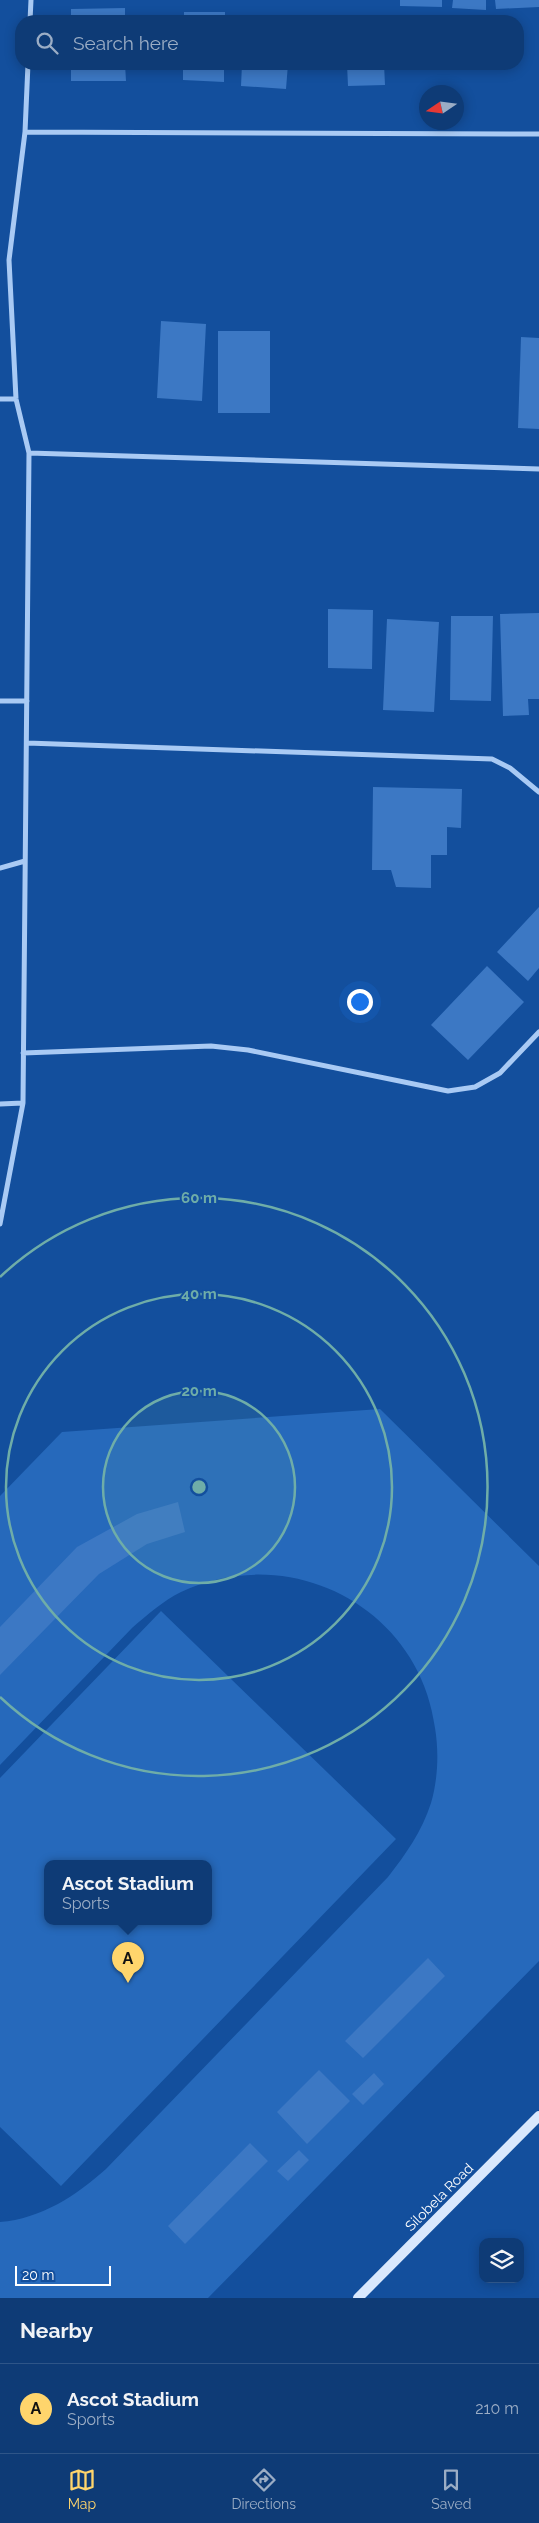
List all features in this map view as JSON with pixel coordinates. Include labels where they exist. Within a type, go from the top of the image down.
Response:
[{"type":"street","points":[[30,15],[31,0]]},
{"type":"street","points":[[0,1224],[23,1103],[29,453],[16,399],[9,260],[25,132],[28,70]]},
{"type":"street","points":[[25,132],[539,134]]},
{"type":"street","points":[[0,399],[16,399]]},
{"type":"street","points":[[29,453],[539,469]]},
{"type":"street","points":[[0,701],[27,701]]},
{"type":"street","points":[[27,743],[492,759],[510,768],[539,792]]},
{"type":"street","points":[[0,868],[25,861]]},
{"type":"street","points":[[23,1053],[210,1046],[239,1049],[448,1091],[475,1086],[500,1072],[539,1032]]},
{"type":"street","points":[[0,1104],[23,1103]]},
{"type":"street","name":"Silobela Road","points":[[358,2298],[539,2116]]},
{"type":"shaded area","points":[[380,1409],[539,1566],[539,1961],[208,2298],[0,2298],[0,2222],[30,2216],[58,2204],[83,2188],[106,2169],[388,1877],[413,1842],[431,1803],[435,1785],[437,1746],[435,1728],[424,1685],[404,1649],[376,1618],[343,1595],[305,1581],[264,1575],[223,1578],[181,1592],[149,1613],[132,1628],[0,1765],[0,1496],[62,1432]]},
{"type":"shaded area","points":[[161,1611],[396,1839],[61,2186],[0,2127],[0,1778]]},
{"type":"building","points":[[400,0],[442,0],[442,7],[400,6]]},
{"type":"building","points":[[453,0],[486,0],[486,10],[452,8]]},
{"type":"building","points":[[495,0],[539,0],[539,7],[496,9]]},
{"type":"building","points":[[125,8],[125,15],[71,15],[71,9]]},
{"type":"building","points":[[184,12],[225,12],[225,15],[184,15]]},
{"type":"building","points":[[71,70],[125,70],[126,81],[71,81]]},
{"type":"building","points":[[183,70],[224,70],[224,82],[183,80]]},
{"type":"building","points":[[242,70],[288,70],[286,89],[241,86]]},
{"type":"building","points":[[347,70],[384,70],[385,85],[348,86]]},
{"type":"building","points":[[161,321],[206,324],[202,401],[157,398]]},
{"type":"building","points":[[218,331],[270,331],[270,413],[218,413]]},
{"type":"building","points":[[521,337],[539,338],[539,429],[518,428]]},
{"type":"building","points":[[328,609],[373,610],[372,669],[328,668]]},
{"type":"building","points":[[539,613],[539,699],[528,699],[529,715],[503,716],[500,614]]},
{"type":"building","points":[[451,616],[493,616],[491,701],[450,700]]},
{"type":"building","points":[[387,619],[439,622],[434,712],[383,710]]},
{"type":"building","points":[[373,787],[462,789],[461,828],[447,827],[447,855],[431,855],[431,888],[396,887],[391,870],[372,870]]},
{"type":"building","points":[[539,907],[539,968],[528,981],[497,952]]},
{"type":"building","points":[[487,966],[524,1002],[468,1060],[431,1025]]},
{"type":"building","points":[[178,1502],[185,1532],[147,1544],[99,1574],[0,1675],[0,1627],[77,1547],[137,1514]]},
{"type":"building","points":[[428,1958],[445,1976],[363,2058],[345,2041]]},
{"type":"building","points":[[319,2070],[350,2101],[307,2144],[277,2112]]},
{"type":"building","points":[[374,2073],[384,2084],[363,2105],[352,2094]]},
{"type":"building","points":[[250,2143],[268,2161],[185,2244],[168,2226]]},
{"type":"building","points":[[299,2150],[309,2160],[288,2181],[277,2171]]},
{"type":"place","name":"Ascot Stadium","points":[[128,1983]]}]
